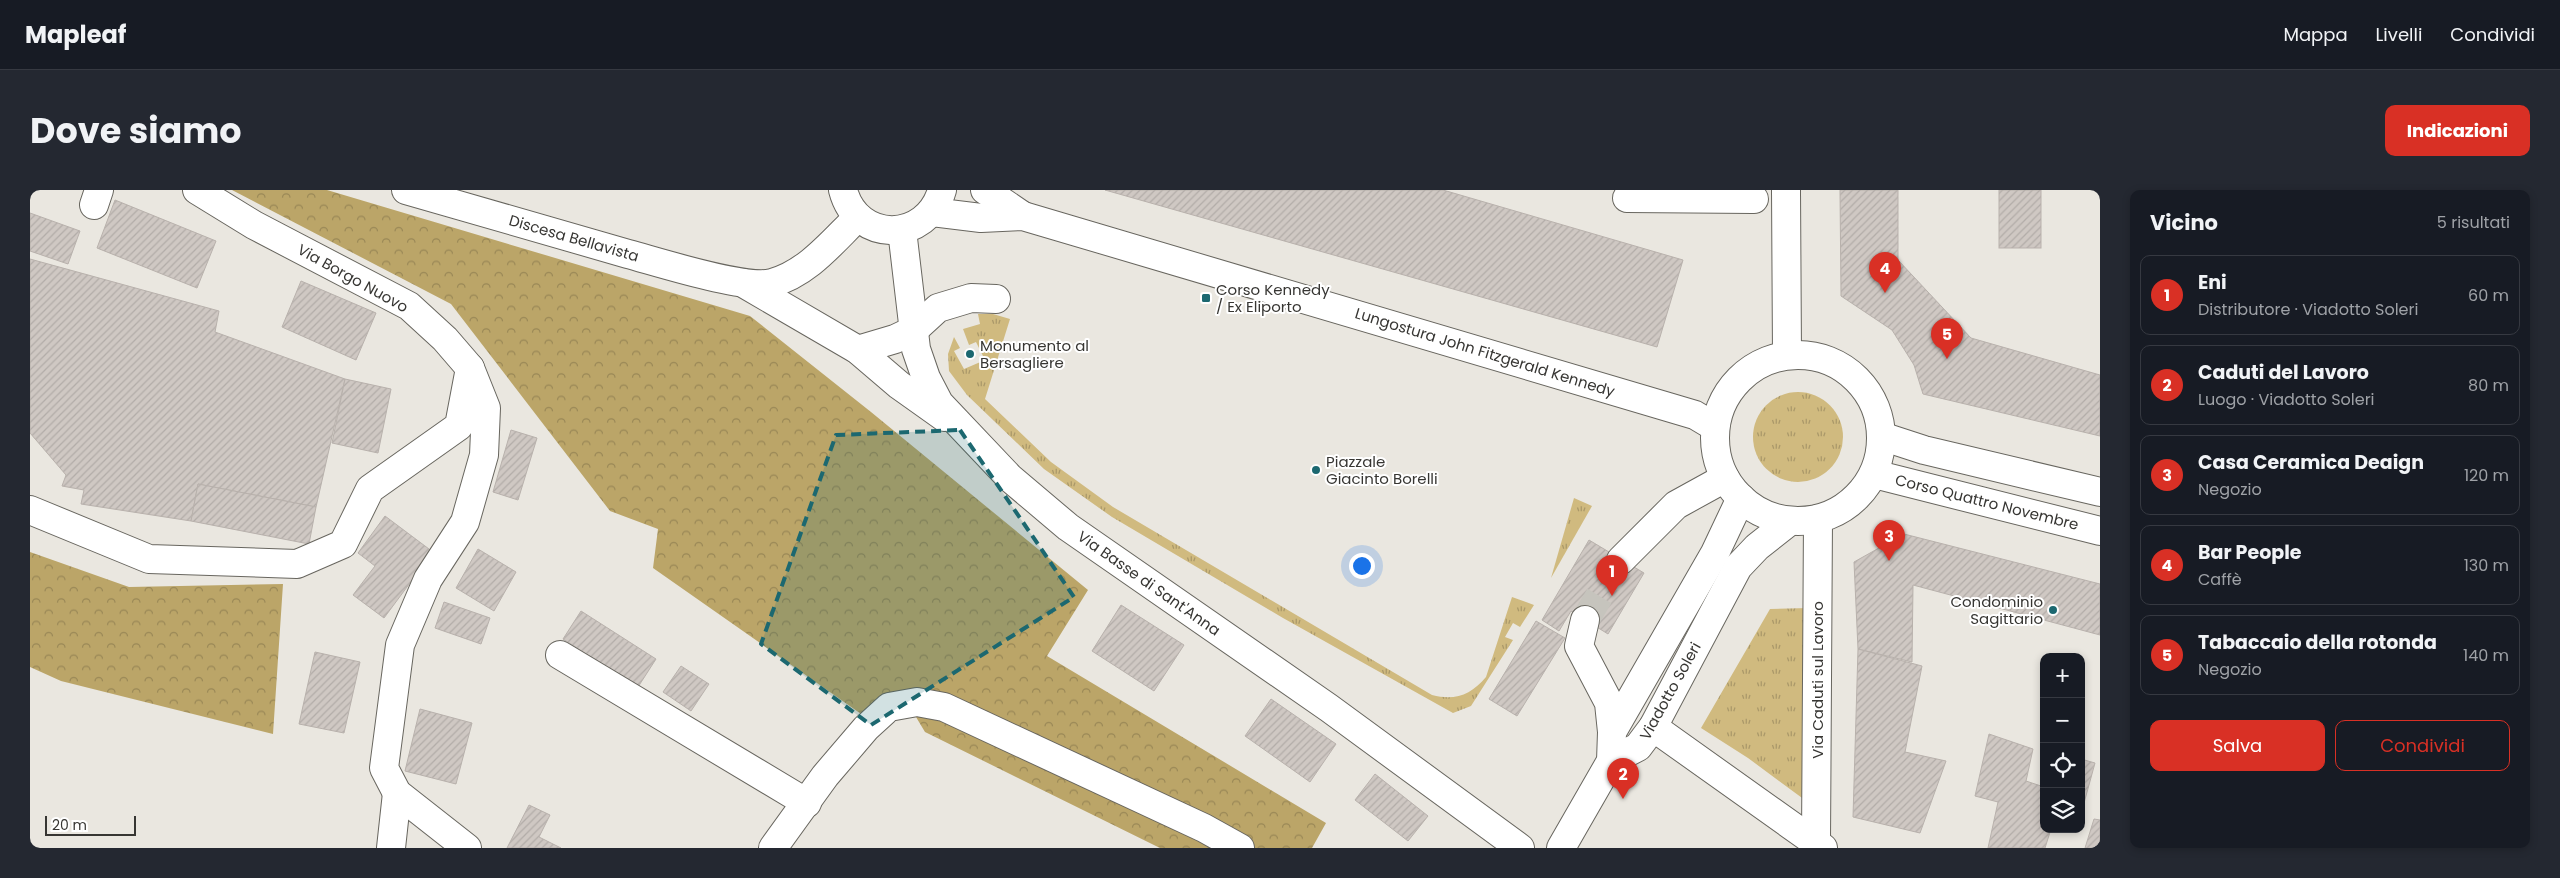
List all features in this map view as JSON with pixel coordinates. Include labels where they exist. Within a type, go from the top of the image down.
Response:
[{"type":"street","name":"Via Borgo Nuovo","points":[[197,190],[254,225],[409,306],[445,339],[470,368],[486,408],[484,455],[465,522],[428,579],[400,645],[384,768],[397,793],[467,848]]},
{"type":"street","name":"Discesa Bellavista","points":[[406,190],[682,269],[742,282],[770,284],[789,277],[807,266],[858,217]]},
{"type":"street","points":[[842,190],[850,208],[858,217],[878,228],[902,230],[923,220],[937,201]]},
{"type":"street","name":"Lungostura John Fitzgerald Kennedy","points":[[985,190],[1023,216],[1668,406],[1694,415],[1715,427]]},
{"type":"street","points":[[1786,190],[1787,355]]},
{"type":"street","points":[[1627,198],[1754,199]]},
{"type":"street","name":"Lungostura John Fitzgerald Kennedy","points":[[937,201],[981,218],[1023,216]]},
{"type":"street","name":"Via Basse di Sant'Anna","points":[[902,230],[916,349],[926,378],[939,403],[960,428],[1010,478],[1068,527],[1329,708],[1520,848]]},
{"type":"street","name":"Discesa Bellavista","points":[[742,282],[858,350],[899,385],[960,428]]},
{"type":"street","points":[[858,350],[894,339],[914,330],[938,308],[971,298],[996,299]]},
{"type":"street","points":[[1787,355],[1810,355],[1832,362],[1852,374],[1868,392],[1878,413],[1881,436],[1880,455],[1874,474],[1860,494],[1840,510],[1818,519],[1790,521],[1763,513],[1733,488],[1716,453],[1715,427],[1723,401],[1738,379],[1761,363],[1787,355]]},
{"type":"street","points":[[30,510],[150,559],[297,564],[343,544],[370,489],[459,426],[470,368]]},
{"type":"street","points":[[1881,436],[1924,450],[2100,492]]},
{"type":"street","name":"Corso Quattro Novembre","points":[[1874,474],[2100,531]]},
{"type":"street","points":[[1621,560],[1676,505],[1733,488]]},
{"type":"street","name":"Viadotto Soleri","points":[[1610,761],[1612,732],[1716,553],[1733,488]]},
{"type":"street","name":"Via Caduti sul Lavoro","points":[[1818,519],[1820,844]]},
{"type":"street","name":"Viadotto Soleri","points":[[1610,761],[1638,747],[1653,726],[1738,567],[1757,547],[1790,521]]},
{"type":"street","points":[[1585,620],[1579,646],[1609,703],[1612,732]]},
{"type":"street","points":[[560,655],[807,803]]},
{"type":"street","points":[[1650,668],[1653,726],[1820,844]]},
{"type":"street","points":[[773,848],[825,776],[866,728],[889,707],[917,702],[944,707],[1204,828],[1240,848]]},
{"type":"street","points":[[1561,848],[1610,761]]},
{"type":"street","points":[[391,848],[397,793]]},
{"type":"highlighted area","points":[[960,430],[1074,597],[871,725],[761,644],[836,435]]},
{"type":"green space","points":[[232,190],[327,190],[750,316],[871,412],[1088,590],[1047,656],[1326,823],[1312,848],[1160,848],[925,732],[901,692],[864,716],[653,568],[658,529],[610,511],[451,304]]},
{"type":"green space","points":[[978,314],[993,314],[1010,319],[985,399],[1051,462],[1113,507],[1432,695],[1455,697],[1468,692],[1480,683],[1486,677],[1512,597],[1534,605],[1520,627],[1513,623],[1505,637],[1513,640],[1471,706],[1453,713],[1283,618],[1112,517],[1044,469],[967,395],[949,371],[948,354],[954,337],[960,348],[954,351],[964,369],[985,360],[976,342],[969,345],[963,329],[980,324]]},
{"type":"green space","points":[[1798,392],[1807,393],[1823,400],[1835,412],[1842,428],[1842,446],[1835,462],[1823,474],[1807,481],[1798,482],[1789,481],[1773,474],[1761,462],[1754,446],[1753,437],[1754,428],[1761,412],[1773,400],[1789,393]]},
{"type":"green space","points":[[1574,498],[1592,506],[1551,578]]},
{"type":"green space","points":[[30,552],[129,587],[283,584],[273,734],[61,681],[30,667]]},
{"type":"green space","points":[[1809,608],[1813,806],[1748,758],[1701,728],[1770,609]]},
{"type":"building","points":[[1105,190],[1443,190],[1683,260],[1657,347]]},
{"type":"building","points":[[1840,190],[1898,190],[1898,260],[1971,338],[2100,375],[2100,436],[1923,394],[1914,365],[1892,330],[1841,296]]},
{"type":"building","points":[[1999,190],[2041,190],[2041,248],[1999,248]]},
{"type":"building","points":[[115,200],[216,241],[197,288],[97,248]]},
{"type":"building","points":[[30,213],[80,231],[68,264],[30,251]]},
{"type":"building","points":[[30,259],[219,311],[215,332],[345,379],[316,507],[198,484],[191,521],[81,504],[84,490],[62,486],[66,475],[30,433]]},
{"type":"building","points":[[301,281],[376,313],[356,360],[282,327]]},
{"type":"building","points":[[345,379],[391,389],[378,453],[332,443]]},
{"type":"building","points":[[511,430],[537,438],[518,500],[493,492]]},
{"type":"building","points":[[198,484],[316,507],[309,544],[191,521]]},
{"type":"building","points":[[385,516],[433,552],[384,618],[353,595],[375,566],[358,553]]},
{"type":"building","name":"Condominio Sagittario","points":[[1904,534],[2100,584],[2100,635],[1913,585],[1912,662],[1858,649],[1854,562]]},
{"type":"building","points":[[1589,540],[1644,573],[1608,634],[1571,611],[1559,631],[1542,620]]},
{"type":"building","points":[[478,549],[516,572],[494,611],[456,588]]},
{"type":"building","points":[[444,602],[490,618],[481,644],[435,628]]},
{"type":"building","points":[[1121,605],[1184,645],[1154,691],[1092,651]]},
{"type":"building","points":[[581,611],[656,659],[638,687],[563,639]]},
{"type":"building","points":[[1536,621],[1565,638],[1517,716],[1489,699]]},
{"type":"building","points":[[1858,649],[1922,666],[1905,752],[1946,761],[1920,833],[1853,817]]},
{"type":"building","points":[[315,652],[360,662],[344,733],[299,724]]},
{"type":"building","points":[[681,666],[709,684],[691,711],[663,692]]},
{"type":"building","points":[[1271,699],[1336,744],[1310,782],[1245,736]]},
{"type":"building","points":[[420,709],[472,723],[456,784],[405,771]]},
{"type":"building","points":[[1989,734],[2033,749],[2026,781],[2040,786],[2040,833],[2050,833],[2045,848],[1988,848],[1998,802],[1975,796]]},
{"type":"building","points":[[2085,760],[2095,763],[2085,799]]},
{"type":"building","points":[[1375,774],[1428,816],[1408,841],[1355,800]]},
{"type":"building","points":[[529,805],[550,815],[539,837],[561,848],[507,848]]},
{"type":"building","points":[[2094,819],[2100,820],[2100,848],[2085,848]]},
{"type":"tunnel","points":[[1585,620],[1621,560]]},
{"type":"place","name":"Bar People","points":[[1885,293]]},
{"type":"place","name":"Corso Kennedy / Ex Eliporto","points":[[1206,298]]},
{"type":"place","name":"Monumento al Bersagliere","points":[[970,354]]},
{"type":"place","name":"Tabaccaio della rotonda","points":[[1947,359]]},
{"type":"place","name":"Piazzale Giacinto Borelli","points":[[1316,470]]},
{"type":"place","name":"Casa Ceramica Deaign","points":[[1889,561]]},
{"type":"place","name":"Eni","points":[[1612,596]]},
{"type":"place","name":"Condominio Sagittario","points":[[2053,610]]},
{"type":"place","name":"Caduti del Lavoro","points":[[1623,799]]}]
